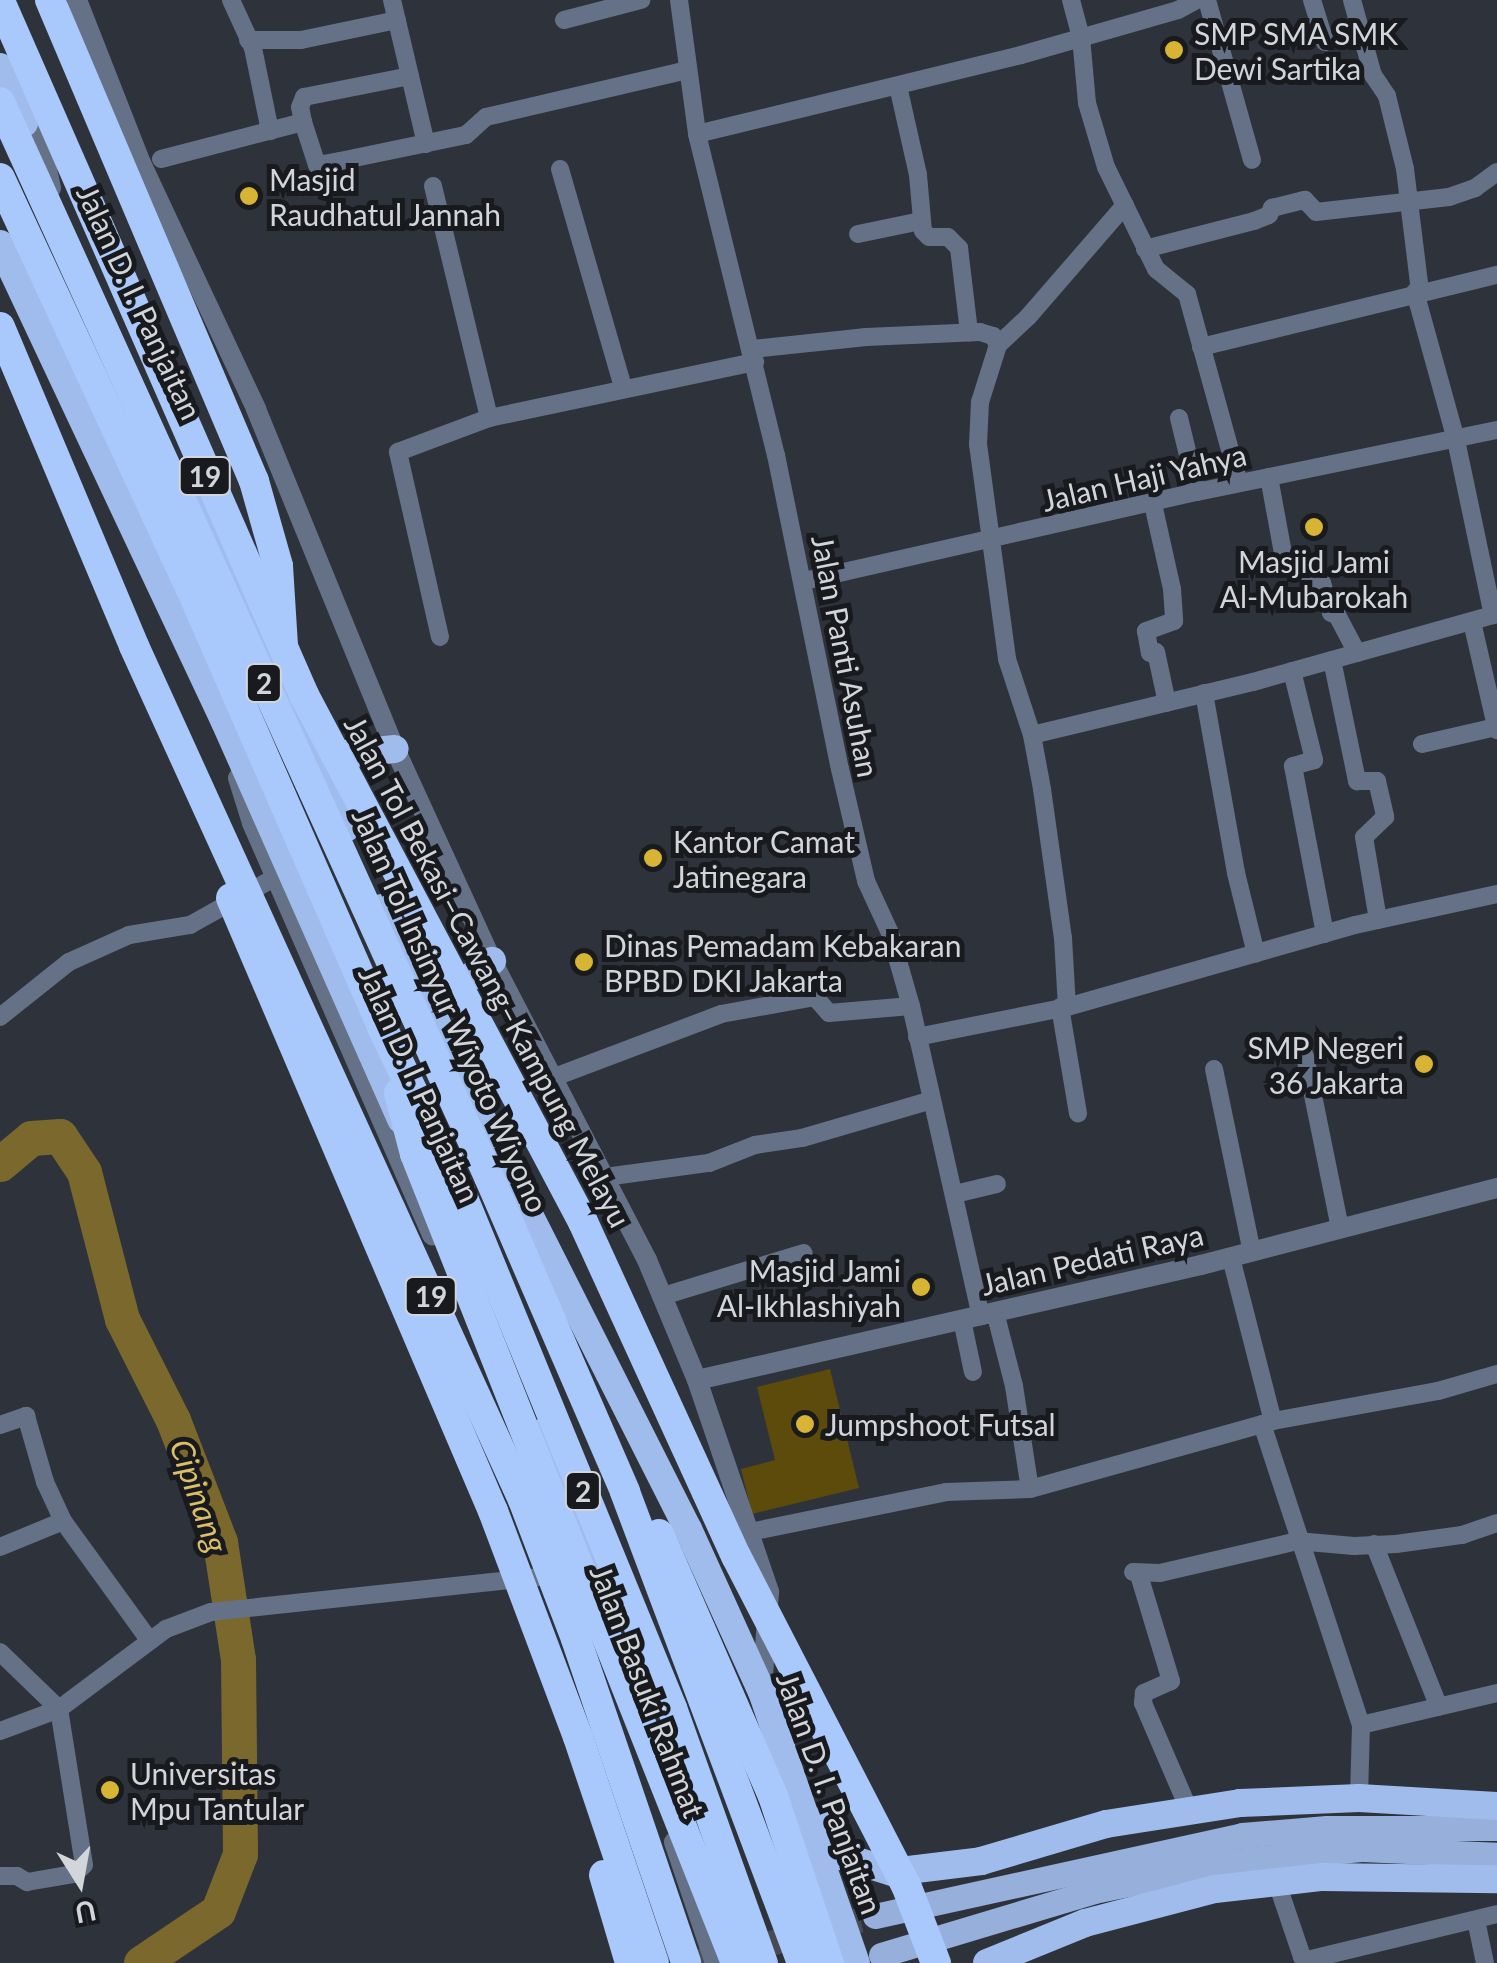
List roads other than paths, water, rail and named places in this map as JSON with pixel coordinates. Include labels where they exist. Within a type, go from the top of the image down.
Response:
[{"type":"highway","points":[[50,0],[254,481],[278,566],[286,689]]},
{"type":"highway","name":"Jalan Tol Bekasi–Cawang–Kampung Melayu","points":[[0,1],[118,278],[304,695],[583,1222],[736,1556],[906,1885],[936,1963]]},
{"type":"highway","name":"Jalan D. I. Panjaitan","points":[[0,67],[51,188],[286,689],[374,892],[502,1161],[688,1529],[781,1736],[791,1780],[868,1959]]},
{"type":"highway","name":"Jalan Tol Insinyur Wiyoto Wiyono","points":[[0,102],[490,1177],[626,1492],[802,1963]]},
{"type":"highway","name":"2","points":[[0,178],[190,587],[382,1027],[461,1193],[672,1708],[763,1963]]},
{"type":"highway","name":"Jalan D. I. Panjaitan","points":[[0,244],[225,722],[504,1351],[654,1696],[751,1963]]},
{"type":"highway","name":"19","points":[[0,327],[134,646],[523,1500],[576,1639],[686,1963]]},
{"type":"highway","points":[[134,646],[241,926],[493,1511],[654,1963]]},
{"type":"highway","points":[[315,757],[395,748]]},
{"type":"highway","points":[[311,921],[334,939],[360,934],[374,918],[374,892]]},
{"type":"highway","points":[[430,1007],[492,961]]},
{"type":"highway","points":[[382,1027],[415,1154],[736,1963]]},
{"type":"highway","name":"Jalan D. I. Panjaitan","points":[[502,1161],[518,1219],[766,1805],[820,1963]]},
{"type":"highway","points":[[504,1351],[536,1348],[564,1330]]},
{"type":"highway","points":[[626,1492],[648,1516],[677,1570],[773,1796],[829,1963]]},
{"type":"highway","points":[[567,1718],[595,1845],[630,1963]]},
{"type":"highway","points":[[781,1736],[804,1775],[833,1846],[844,1858],[877,1870],[922,1871],[981,1862],[1106,1824],[1189,1810],[1359,1798],[1497,1806]]},
{"type":"highway","points":[[987,1963],[1085,1922],[1216,1888],[1276,1880],[1403,1876],[1497,1879]]},
{"type":"main road","points":[[875,1916],[1178,1846],[1242,1836],[1327,1828],[1497,1828]]},
{"type":"main road","points":[[868,1959],[1094,1891],[1248,1859],[1362,1850],[1497,1854]]},
{"type":"street","points":[[78,0],[141,163],[256,409],[395,748],[492,961],[663,1296],[698,1380],[750,1532],[771,1608],[762,1692]]},
{"type":"street","points":[[232,0],[248,40],[270,131]]},
{"type":"street","points":[[392,0],[426,144]]},
{"type":"street","points":[[564,20],[641,0]]},
{"type":"street","name":"Jalan Panti Asuhan","points":[[679,0],[697,134],[753,355],[866,881],[890,932],[911,1006],[979,1316]]},
{"type":"street","points":[[1071,0],[1081,37],[1087,103],[1106,167],[1159,272],[1187,294],[1239,483]]},
{"type":"street","points":[[697,134],[1081,37],[1178,10],[1197,0]]},
{"type":"street","points":[[1207,0],[1252,160]]},
{"type":"street","points":[[1312,0],[1325,42]]},
{"type":"street","points":[[1032,735],[1292,672],[1495,615],[1418,291],[1405,169],[1389,103],[1373,75],[1352,0]]},
{"type":"street","points":[[0,18],[26,75],[51,188]]},
{"type":"street","points":[[248,40],[301,40],[397,20]]},
{"type":"street","points":[[410,76],[304,96],[300,107],[317,165],[466,135],[486,117],[688,70]]},
{"type":"street","points":[[898,86],[918,175],[921,222],[926,235],[948,237],[959,248],[969,332]]},
{"type":"street","points":[[161,159],[303,122]]},
{"type":"street","points":[[560,170],[623,387]]},
{"type":"street","points":[[1145,249],[1254,221],[1269,216],[1272,208],[1305,200],[1314,212],[1464,193],[1497,172]]},
{"type":"street","points":[[433,186],[489,418]]},
{"type":"street","points":[[1078,1113],[1063,1007],[1063,938],[1032,735],[1007,659],[978,444],[980,402],[998,345],[1126,205]]},
{"type":"street","points":[[858,234],[921,222]]},
{"type":"street","points":[[1201,347],[1497,274]]},
{"type":"street","points":[[440,637],[396,457],[403,448],[489,418],[753,355],[866,337],[969,332],[990,334],[998,345]]},
{"type":"street","points":[[1179,418],[1197,492]]},
{"type":"street","name":"Jalan Haji Yahya","points":[[804,581],[1197,492],[1497,430]]},
{"type":"street","points":[[1269,477],[1284,560],[1322,583],[1332,613],[1338,615],[1342,631],[1357,653]]},
{"type":"street","points":[[1152,504],[1174,620],[1146,631],[1150,653],[1156,652],[1167,703]]},
{"type":"street","points":[[1422,744],[1497,728],[1472,622]]},
{"type":"street","points":[[1332,660],[1357,781],[1378,782],[1385,820],[1368,829],[1364,837],[1378,920]]},
{"type":"street","points":[[1292,672],[1314,760],[1293,767],[1326,934]]},
{"type":"street","points":[[1204,693],[1236,873],[1256,954]]},
{"type":"street","name":"Jalan Basuki Rahmat","points":[[225,722],[230,754],[276,876],[521,1444],[651,1776],[715,1963]]},
{"type":"street","points":[[0,1016],[68,962],[129,934],[190,925],[276,876]]},
{"type":"street","points":[[918,1037],[1063,1007],[1378,920],[1497,894]]},
{"type":"street","points":[[552,1078],[721,1014],[816,997],[829,1013],[911,1006]]},
{"type":"street","points":[[1305,1056],[1340,1228]]},
{"type":"street","points":[[1214,1069],[1268,1422],[1298,1541],[1308,1552],[1361,1724],[1359,1798]]},
{"type":"street","points":[[605,1177],[709,1163],[755,1144],[802,1138],[932,1100]]},
{"type":"street","points":[[954,1194],[996,1184]]},
{"type":"street","name":"Jalan Pedati Raya","points":[[698,1380],[1241,1255],[1497,1188]]},
{"type":"street","points":[[663,1296],[804,1253]]},
{"type":"street","points":[[973,1372],[979,1316]]},
{"type":"street","points":[[979,1316],[1014,1386],[1030,1490]]},
{"type":"street","points":[[750,1532],[946,1492],[1030,1490],[1268,1422],[1438,1390],[1497,1374]]},
{"type":"street","points":[[0,1424],[26,1416],[45,1482],[62,1521],[150,1641]]},
{"type":"street","points":[[0,1547],[62,1521]]},
{"type":"street","points":[[1189,1810],[1143,1703],[1144,1694],[1171,1681],[1136,1573],[1298,1541],[1374,1544],[1462,1536],[1497,1523]]},
{"type":"street","points":[[1374,1544],[1439,1708]]},
{"type":"street","points":[[0,1731],[58,1709],[166,1629],[220,1611],[570,1574]]},
{"type":"street","points":[[0,1652],[58,1709],[84,1865],[74,1874],[27,1882],[16,1876],[0,1876]]},
{"type":"street","points":[[1361,1724],[1497,1693]]},
{"type":"street","points":[[1276,1880],[1302,1957],[1312,1960],[1354,1955],[1497,1914]]},
{"type":"street","points":[[1476,1920],[1485,1963]]},
{"type":"street","points":[[616,1963],[700,1922]]},
{"type":"waterway","name":"Cipinang","points":[[0,1164],[31,1138],[60,1136],[84,1172],[122,1319],[173,1420],[220,1542],[238,1659],[240,1854],[218,1911],[141,1963]]},
{"type":"tunnel","points":[[693,1963],[875,1916]]},
{"type":"place","name":"SMP SMA SMK Dewi Sartika","points":[[1174,50]]},
{"type":"place","name":"Masjid Raudhatul Jannah","points":[[249,196]]},
{"type":"place","name":"Masjid Jami Al-Mubarokah","points":[[1314,527]]},
{"type":"place","name":"Kantor Camat Jatinegara","points":[[653,858]]},
{"type":"place","name":"Dinas Pemadam Kebakaran BPBD DKI Jakarta","points":[[584,962]]},
{"type":"place","name":"SMP Negeri 36 Jakarta","points":[[1424,1064]]},
{"type":"place","name":"Masjid Jami Al-Ikhlashiyah","points":[[921,1287]]},
{"type":"place","name":"Jumpshoot Futsal","points":[[805,1424]]},
{"type":"place","name":"Universitas Mpu Tantular","points":[[110,1790]]}]
